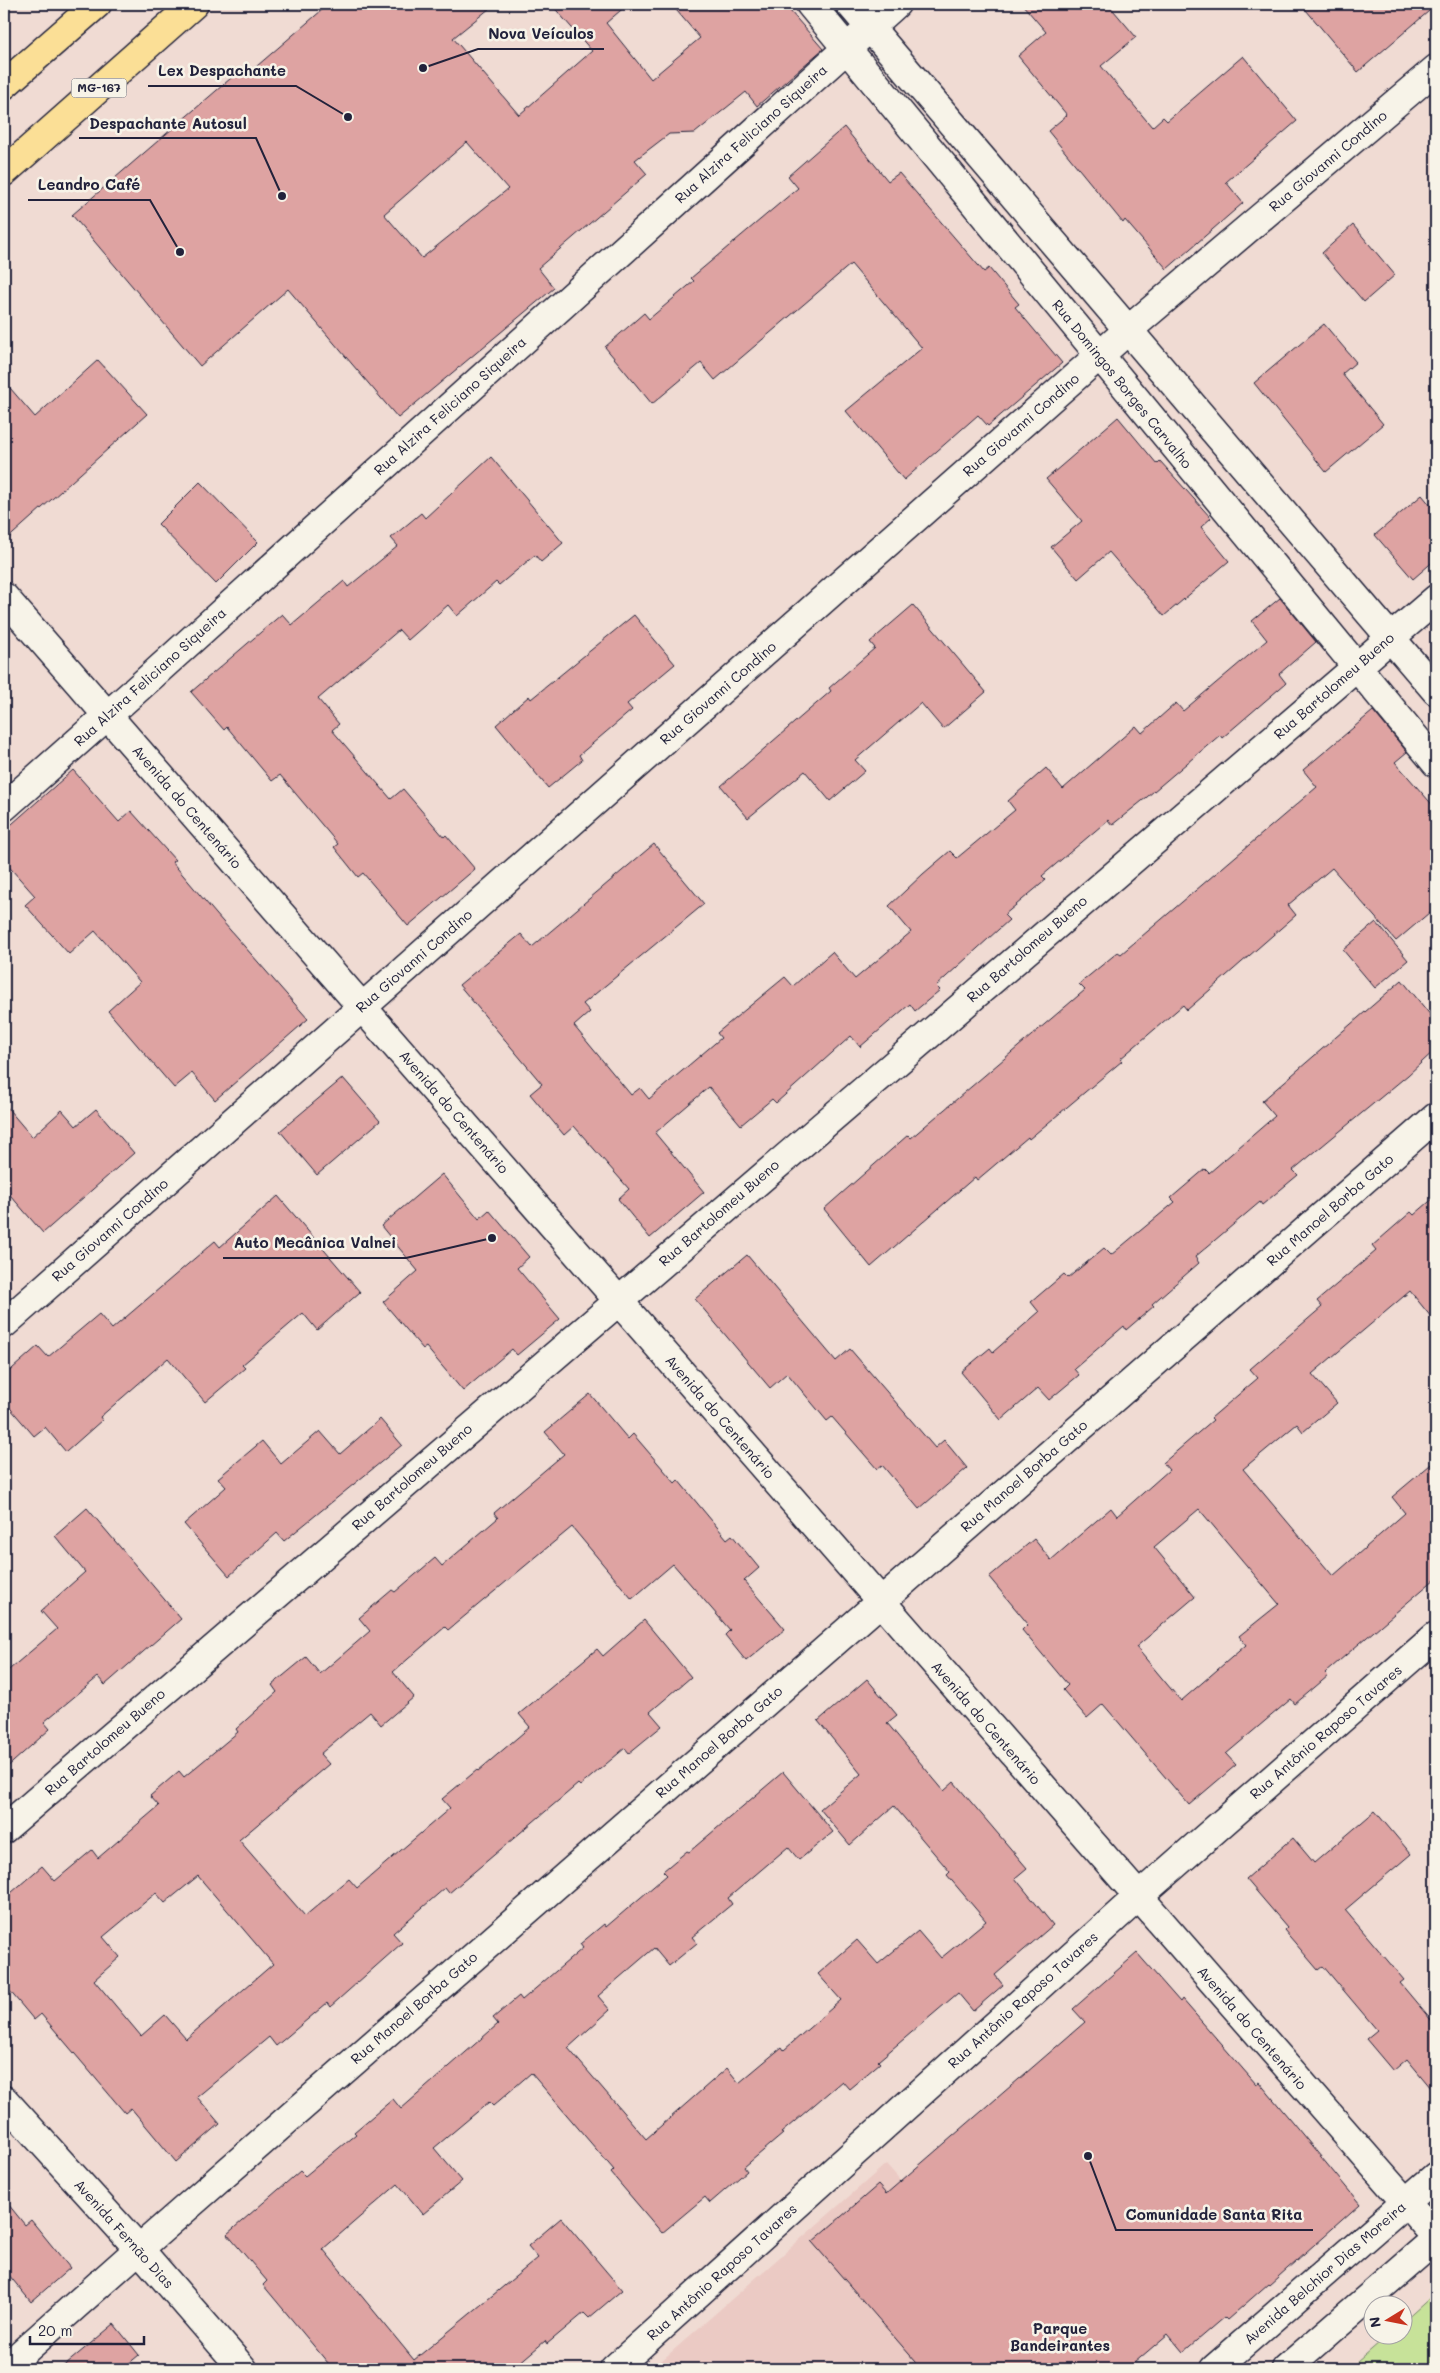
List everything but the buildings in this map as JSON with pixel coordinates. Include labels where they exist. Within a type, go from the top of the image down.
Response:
[{"type":"main road","points":[[4,85],[97,4]]},
{"type":"main road","name":"MG-167","points":[[4,172],[194,4]]},
{"type":"street","name":"Rua Domingos Borges Carvalho","points":[[810,4],[1436,763]]},
{"type":"street","points":[[850,4],[1436,691]]},
{"type":"street","name":"Rua Alzira Feliciano Siqueira","points":[[4,806],[108,716],[896,4]]},
{"type":"street","name":"Rua Giovanni Condino","points":[[4,1324],[1127,331],[1436,69]]},
{"type":"street","name":"Avenida do Centenário","points":[[4,597],[1436,2238]]},
{"type":"street","name":"Rua Bartolomeu Bueno","points":[[4,1829],[1436,598]]},
{"type":"street","name":"Rua Manoel Borba Gato","points":[[4,2369],[138,2249],[1436,1117]]},
{"type":"street","name":"Rua Antônio Raposo Tavares","points":[[614,2369],[1138,1897],[1436,1636]]},
{"type":"street","name":"Avenida Fernão Dias","points":[[4,2100],[243,2369]]},
{"type":"street","name":"Avenida Belchior Dias Moreira","points":[[1214,2369],[1436,2176]]},
{"type":"street","points":[[1286,2369],[1436,2238]]},
{"type":"shaded area","points":[[886,2164],[1070,2369],[652,2369]]},
{"type":"green space","points":[[1433,2295],[1436,2300],[1436,2369],[1349,2369],[1375,2346],[1412,2346],[1412,2314]]},
{"type":"place","name":"Nova Veículos","points":[[423,68]]},
{"type":"place","name":"Lex Despachante","points":[[348,117]]},
{"type":"place","name":"Despachante Autosul","points":[[282,196]]},
{"type":"place","name":"Leandro Café","points":[[180,252]]},
{"type":"place","name":"Auto Mecânica Valnei","points":[[492,1238]]},
{"type":"place","name":"Comunidade Santa Rita","points":[[1088,2156]]},
{"type":"district","name":"Parque Bandeirantes","points":[[1060,2338]]}]
